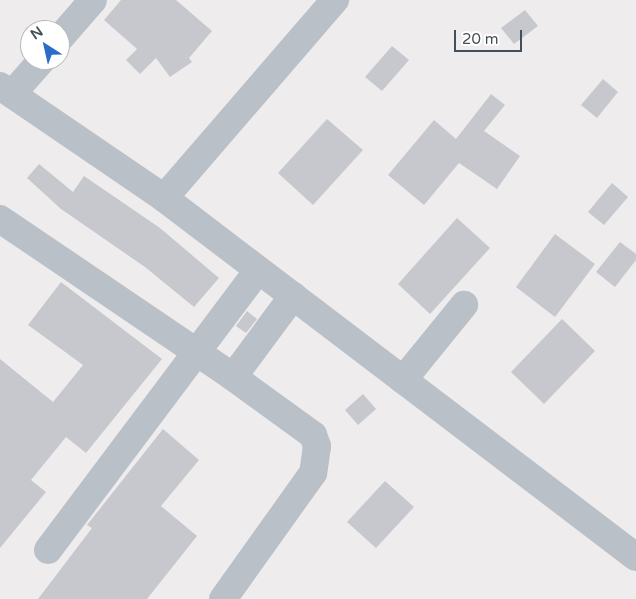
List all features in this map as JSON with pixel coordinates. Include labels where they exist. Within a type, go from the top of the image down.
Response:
[{"type":"street","points":[[70,26],[93,0]]},
{"type":"street","points":[[164,198],[335,0]]},
{"type":"street","points":[[30,70],[6,90],[164,198],[636,557]]},
{"type":"street","points":[[0,220],[233,377],[313,435],[316,459],[313,473],[223,599]]},
{"type":"street","points":[[48,550],[258,270]]},
{"type":"street","points":[[233,377],[293,296]]},
{"type":"street","points":[[403,380],[464,305]]},
{"type":"building","points":[[121,0],[176,0],[212,31],[189,58],[192,62],[170,77],[156,58],[140,74],[126,60],[137,49],[104,20]]},
{"type":"building","points":[[525,10],[538,26],[514,44],[501,28]]},
{"type":"building","points":[[392,46],[409,60],[382,91],[365,77]]},
{"type":"building","points":[[603,79],[618,92],[597,118],[581,105]]},
{"type":"building","points":[[491,94],[505,105],[484,131],[520,156],[497,189],[459,163],[424,205],[388,175],[434,120],[456,139]]},
{"type":"building","points":[[327,119],[363,150],[313,205],[278,173]]},
{"type":"building","points":[[39,164],[73,192],[84,176],[160,228],[219,278],[194,307],[145,267],[61,209],[27,178]]},
{"type":"building","points":[[612,183],[628,197],[604,225],[588,212]]},
{"type":"building","points":[[457,218],[490,248],[430,314],[398,284]]},
{"type":"building","points":[[555,234],[595,264],[555,317],[516,287]]},
{"type":"building","points":[[620,242],[636,254],[636,260],[615,287],[596,272]]},
{"type":"building","points":[[61,282],[162,359],[86,453],[66,437],[31,480],[46,492],[0,548],[0,359],[53,402],[83,365],[28,325]]},
{"type":"building","points":[[247,311],[257,319],[246,333],[236,326]]},
{"type":"building","points":[[562,319],[595,351],[544,404],[511,372]]},
{"type":"building","points":[[363,394],[376,409],[358,425],[345,410]]},
{"type":"building","points":[[163,429],[199,460],[161,506],[197,536],[147,599],[38,599],[92,528],[87,525]]},
{"type":"building","points":[[385,481],[414,507],[376,548],[347,522]]}]
